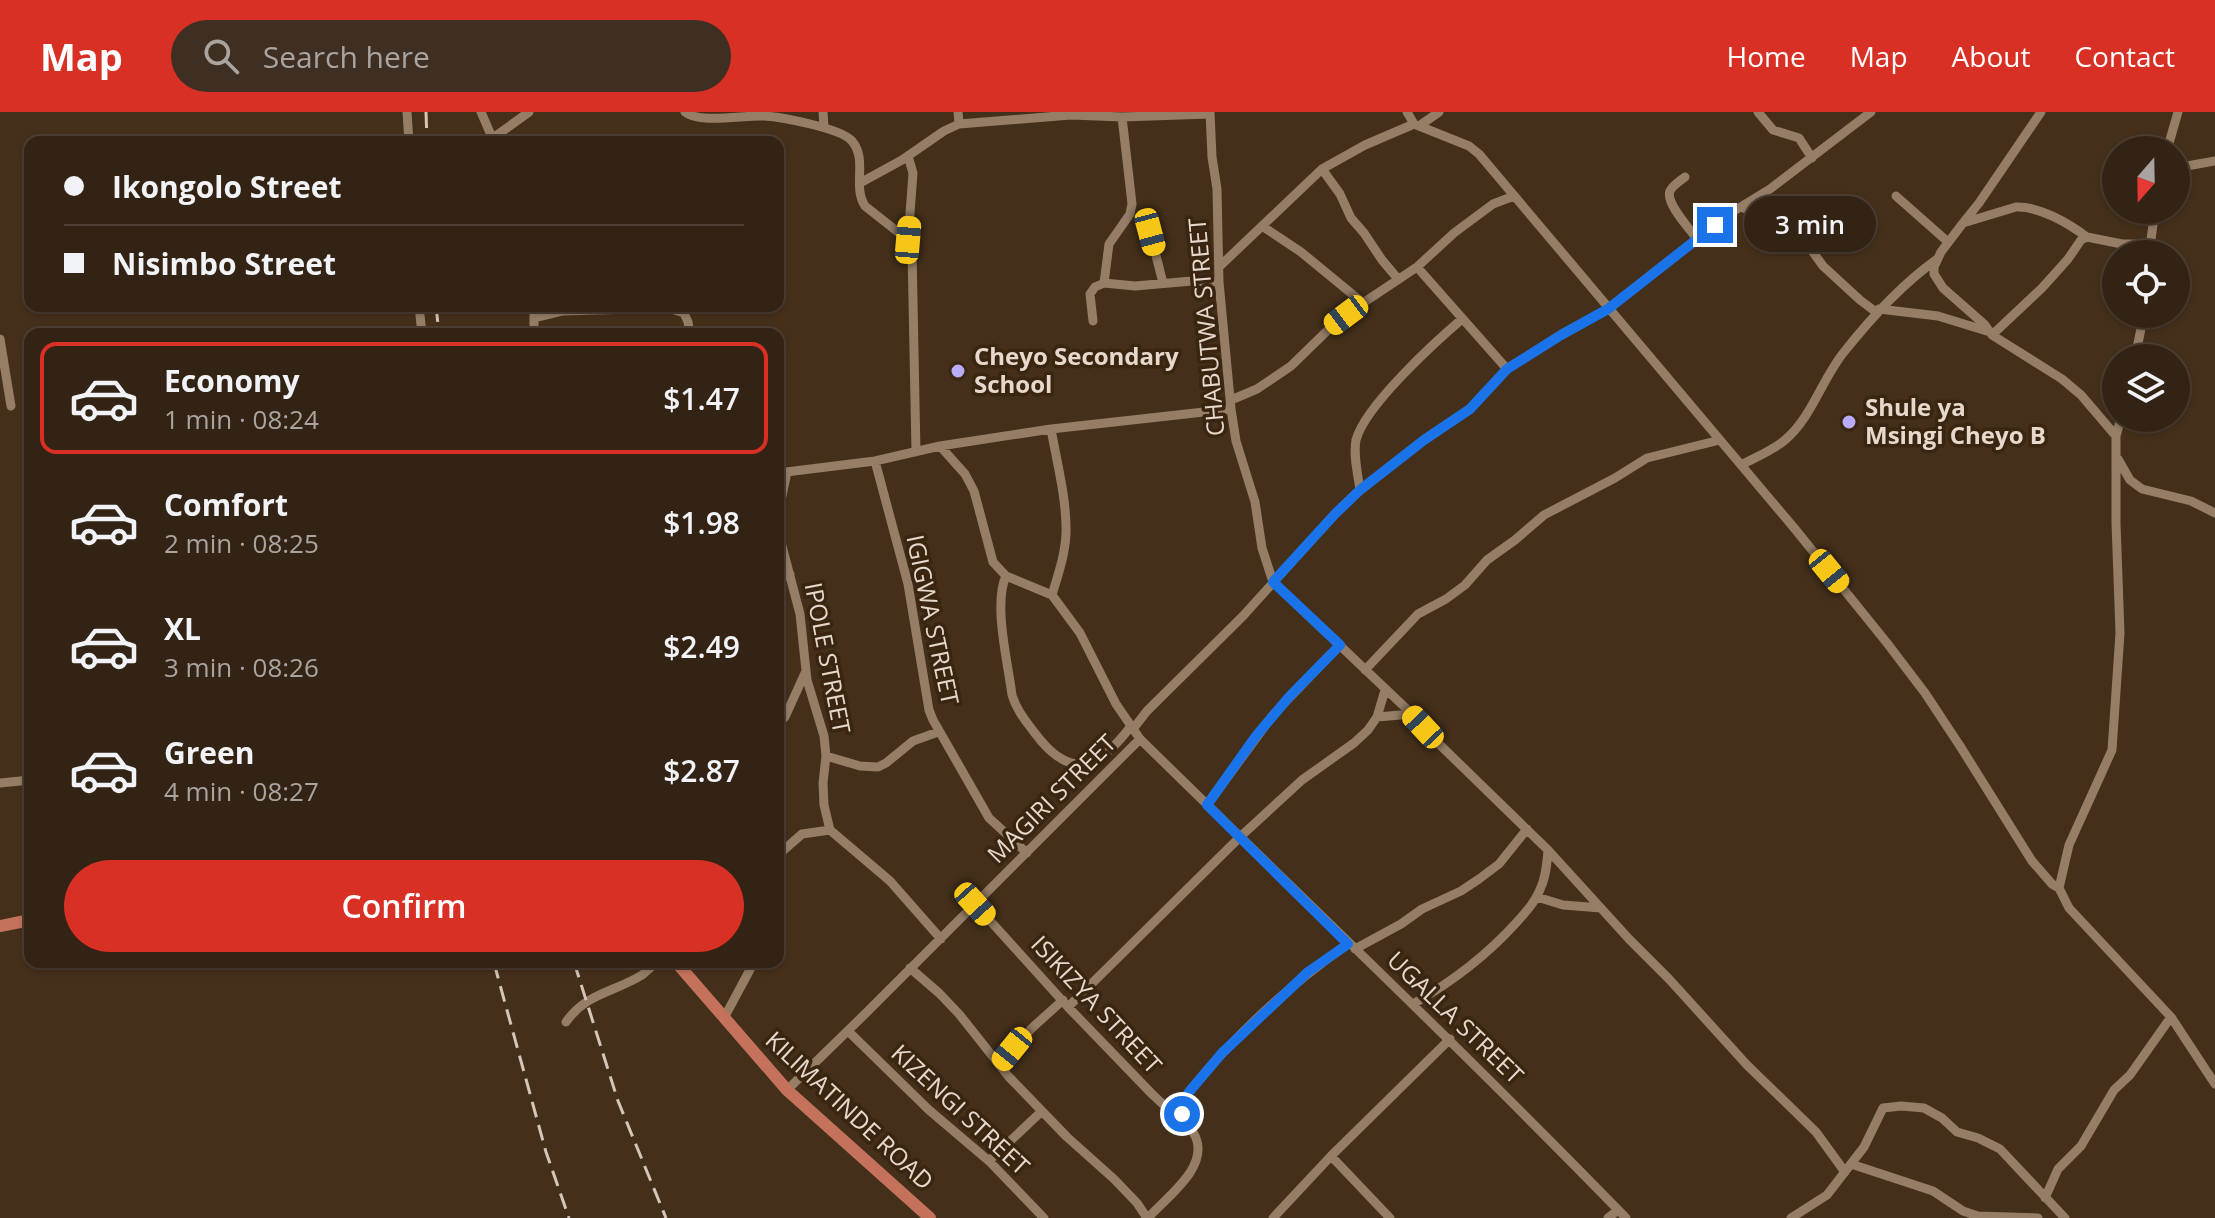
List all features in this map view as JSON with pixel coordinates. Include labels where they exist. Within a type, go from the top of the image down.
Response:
[{"type":"main road","points":[[0,926],[24,921]]},
{"type":"main road","name":"KILIMATINDE ROAD","points":[[681,968],[787,1090],[930,1218]]},
{"type":"street","points":[[407,112],[409,136]]},
{"type":"street","points":[[481,112],[491,136]]},
{"type":"street","points":[[498,136],[529,112]]},
{"type":"street","points":[[685,112],[690,116],[708,118],[765,116],[835,130],[851,140],[858,152],[859,192],[865,206],[908,240]]},
{"type":"street","points":[[823,112],[824,127]]},
{"type":"street","points":[[958,112],[959,124]]},
{"type":"street","points":[[1407,112],[1416,125],[1469,146],[1479,154],[1741,465],[1925,693],[2032,861],[2059,888],[2069,908],[2171,1017],[2215,1084]]},
{"type":"street","points":[[1220,266],[1322,169],[1365,145],[1416,125],[1439,112]]},
{"type":"street","points":[[1758,112],[1773,130],[1799,138],[1812,158]]},
{"type":"street","points":[[1006,576],[1000,601],[1015,706],[1046,748],[1063,760],[1086,764],[1092,762],[1110,752],[1360,490],[1470,409],[1507,369],[1608,309],[1697,239],[1871,112]]},
{"type":"street","points":[[1741,465],[1787,438],[1842,354],[1878,311],[1936,260],[2041,112]]},
{"type":"street","points":[[860,183],[959,124],[1068,114],[1122,117],[1210,113]]},
{"type":"street","name":"CHABUTWA STREET","points":[[1210,113],[1217,189],[1219,282],[1231,404],[1236,441],[1255,502],[1262,548],[1273,582]]},
{"type":"street","points":[[2170,136],[2176,113]]},
{"type":"street","points":[[1104,283],[1109,244],[1130,214],[1132,204],[1122,117]]},
{"type":"street","points":[[908,156],[913,173],[908,240],[913,268],[916,452]]},
{"type":"street","points":[[2190,165],[2215,161]]},
{"type":"street","points":[[1322,169],[1332,180],[1356,226],[1398,279]]},
{"type":"street","points":[[1685,177],[1671,189],[1669,198],[1697,239]]},
{"type":"street","points":[[784,473],[875,461],[940,446],[1231,404],[1291,366],[1330,328],[1417,267],[1454,233],[1493,204],[1514,196]]},
{"type":"street","points":[[1896,196],[1948,242]]},
{"type":"street","points":[[1742,207],[1805,241],[1838,281],[1878,311],[1938,316],[1991,333]]},
{"type":"street","points":[[1963,223],[2024,207],[2075,228],[2087,237],[2102,240]]},
{"type":"street","points":[[1262,226],[1301,252],[1363,303]]},
{"type":"street","points":[[1150,232],[1163,283]]},
{"type":"street","points":[[1991,333],[2042,288],[2081,240],[2087,237]]},
{"type":"street","points":[[1936,260],[1936,280],[2004,344],[2030,357],[2081,395],[2116,436]]},
{"type":"street","points":[[1417,267],[1507,369]]},
{"type":"street","points":[[1093,321],[1091,289],[1104,283],[1135,286],[1219,282]]},
{"type":"street","points":[[534,312],[534,328]]},
{"type":"street","points":[[534,318],[559,312]]},
{"type":"street","points":[[1360,490],[1355,444],[1361,429],[1387,393],[1462,319]]},
{"type":"street","points":[[0,339],[11,406]]},
{"type":"street","points":[[940,446],[965,474],[974,491],[993,562],[1006,576],[1052,595],[1066,534],[1051,429]]},
{"type":"street","points":[[2059,888],[2069,845],[2112,750],[2120,633],[2116,523],[2117,432]]},
{"type":"street","points":[[1365,670],[1418,614],[1465,585],[1487,560],[1544,515],[1647,458],[1720,440]]},
{"type":"street","points":[[2116,454],[2123,471],[2142,489],[2191,501],[2215,513]]},
{"type":"street","name":"IGIGWA STREET","points":[[875,461],[908,584],[929,710],[938,732],[989,818],[1027,853]]},
{"type":"street","name":"IPOLE STREET","points":[[784,552],[800,614],[812,699],[824,736],[824,805],[830,830]]},
{"type":"street","points":[[784,576],[790,574]]},
{"type":"street","points":[[1273,582],[1412,714],[1548,850],[1695,1010],[1848,1168],[1933,1191],[1974,1216],[2038,1218]]},
{"type":"street","name":"UGALLA STREET","points":[[1052,595],[1080,633],[1103,682],[1140,739],[1450,1039],[1626,1218]]},
{"type":"street","points":[[1207,805],[1289,697],[1340,645]]},
{"type":"street","points":[[784,718],[807,670]]},
{"type":"street","points":[[999,1065],[1032,1028],[1065,1004],[1302,780],[1368,730],[1377,717],[1385,690]]},
{"type":"street","points":[[1377,717],[1412,714]]},
{"type":"street","points":[[826,756],[860,766],[878,767],[913,741],[938,732]]},
{"type":"street","name":"MAGIRI STREET","points":[[787,1090],[1140,739]]},
{"type":"street","points":[[0,783],[24,781]]},
{"type":"street","points":[[910,968],[959,1014],[999,1065],[1067,1137],[1114,1179],[1148,1218],[1180,1187],[1194,1163],[1198,1142],[1182,1114],[1183,1102],[1222,1053],[1308,972],[1351,946],[1401,924],[1422,909],[1461,891],[1499,864],[1527,829]]},
{"type":"street","points":[[784,850],[802,834],[830,830],[890,881],[941,939]]},
{"type":"street","points":[[1413,1004],[1460,975],[1510,929],[1537,897],[1545,878],[1548,850]]},
{"type":"street","points":[[1537,897],[1563,905],[1601,908]]},
{"type":"street","name":"ISIKIZYA STREET","points":[[975,904],[1065,1004],[1173,1115],[1192,1130]]},
{"type":"street","points":[[566,1022],[575,1009],[587,1000],[650,968]]},
{"type":"street","points":[[724,1018],[751,968]]},
{"type":"street","points":[[2045,1198],[2058,1169],[2081,1146],[2114,1090],[2130,1075],[2171,1017]]},
{"type":"street","name":"KIZENGI STREET","points":[[848,1031],[929,1110],[989,1161],[1044,1218]]},
{"type":"street","points":[[1273,1218],[1450,1039]]},
{"type":"street","points":[[1791,1218],[1827,1195],[1864,1147],[1883,1108],[1891,1106],[1924,1108],[1942,1118],[1957,1132],[2000,1149],[2065,1218]]},
{"type":"street","points":[[989,1161],[1042,1111]]},
{"type":"street","points":[[1331,1156],[1390,1218]]},
{"type":"street","points":[[1608,1218],[1618,1210]]},
{"type":"railway","points":[[426,112],[427,136]]},
{"type":"railway","points":[[437,312],[438,328]]},
{"type":"railway","points":[[495,968],[546,1152],[569,1218]]},
{"type":"railway","points":[[576,968],[618,1101],[666,1218]]},
{"type":"place","name":"Cheyo Secondary School","points":[[958,371]]},
{"type":"place","name":"Shule ya Msingi Cheyo B","points":[[1849,422]]},
{"type":"route","points":[[1182,1114],[1183,1102],[1189,1092],[1222,1053],[1308,972],[1348,944],[1207,805],[1256,736],[1340,645],[1273,582],[1360,490],[1478,403],[1507,369],[1608,309],[1715,225]]}]
